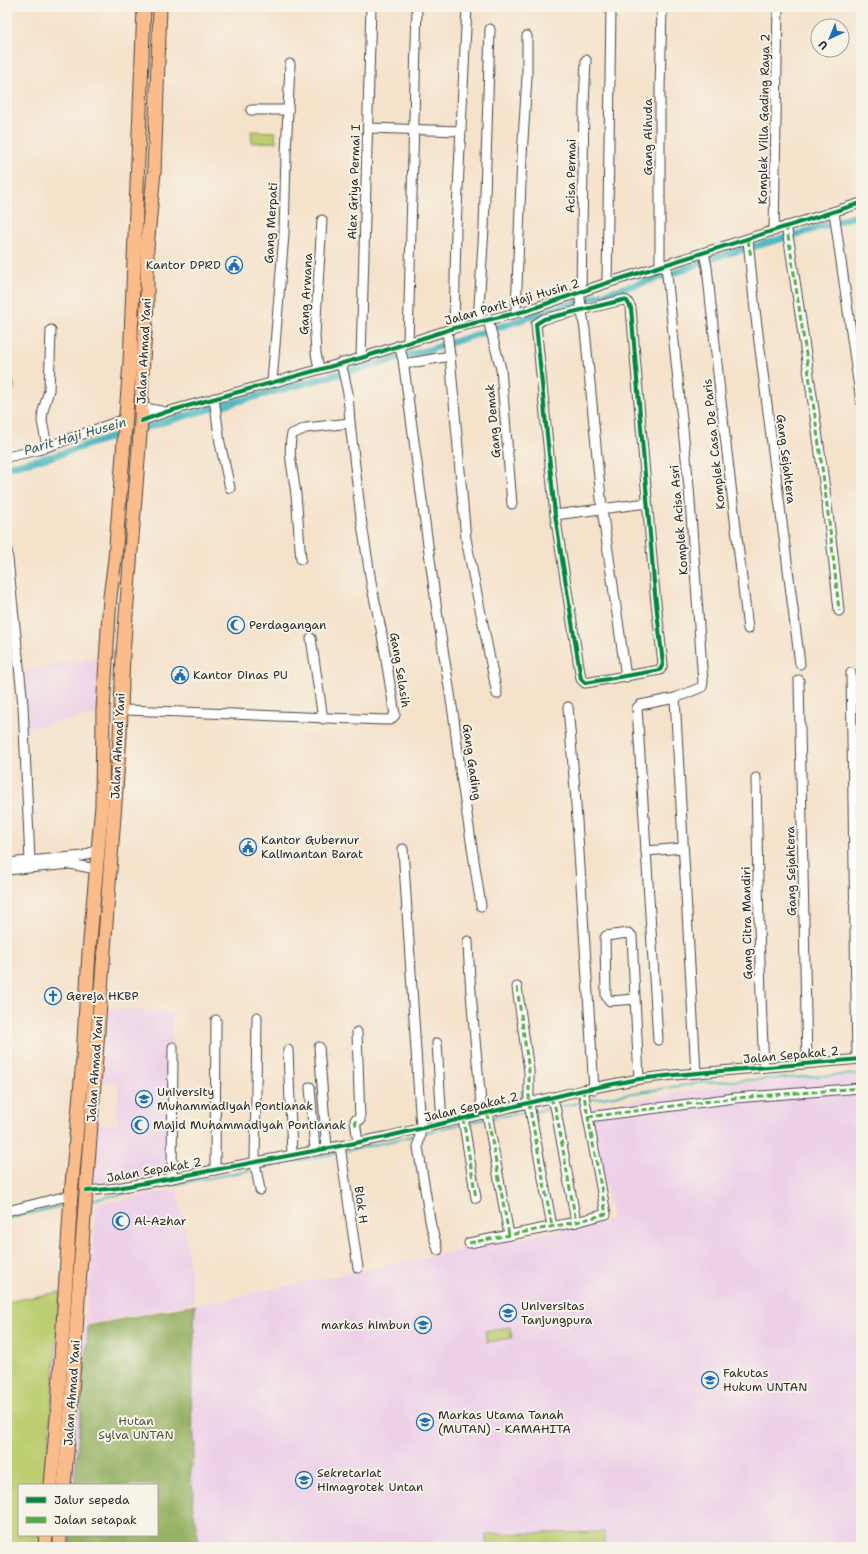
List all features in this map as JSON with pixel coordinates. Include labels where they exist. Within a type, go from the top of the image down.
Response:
[{"type":"highway","name":"Jalan Ahmad Yani","points":[[51,1484],[58,1407],[71,1201],[102,805],[103,710],[130,362],[144,7]]},
{"type":"highway","name":"Jalan Ahmad Yani","points":[[64,1484],[72,1408],[90,1138],[120,736],[123,654],[140,427],[147,304],[147,248],[154,169],[160,7]]},
{"type":"highway","points":[[138,168],[154,169]]},
{"type":"highway","points":[[107,653],[123,654]]},
{"type":"highway","points":[[76,1137],[90,1138]]},
{"type":"highway","points":[[45,1547],[46,1536]]},
{"type":"highway","points":[[60,1536],[60,1547]]},
{"type":"street","name":"Alex Griya Permai I","points":[[361,358],[371,7]]},
{"type":"street","points":[[417,7],[415,130],[403,352],[450,356]]},
{"type":"street","points":[[467,7],[449,335],[466,539],[497,694]]},
{"type":"street","points":[[607,283],[611,7]]},
{"type":"street","name":"Gang Alhuda","points":[[662,7],[660,98],[664,267],[669,284]]},
{"type":"street","name":"Komplek Villa Gading Raya 2","points":[[774,231],[778,7]]},
{"type":"street","name":"Gang Demak","points":[[490,29],[484,228],[485,322],[492,336],[501,369],[512,504]]},
{"type":"street","points":[[516,312],[522,156],[527,76],[527,36]]},
{"type":"street","name":"Acisa Permai","points":[[586,60],[580,294],[602,509],[626,677]]},
{"type":"street","name":"Gang Merpati","points":[[272,382],[284,234],[290,64]]},
{"type":"street","points":[[251,110],[288,110]]},
{"type":"street","points":[[368,128],[461,132]]},
{"type":"street","name":"Jalan Parit Haji Husin 2","points":[[140,427],[166,412],[319,369],[341,366],[361,358],[403,352],[485,322],[580,294],[607,283],[704,255],[774,231],[834,214],[861,203]]},
{"type":"street","points":[[834,214],[861,402]]},
{"type":"street","name":"Gang Arwana","points":[[319,369],[315,335],[322,220]]},
{"type":"street","points":[[786,228],[790,247],[833,551],[839,611]]},
{"type":"street","name":"Gang Sejahtera","points":[[748,241],[751,256],[755,310],[800,664]]},
{"type":"street","name":"Komplek Casa De Paris","points":[[704,255],[708,268],[721,402],[748,629]]},
{"type":"street","name":"Komplek Acisa Asri","points":[[646,851],[637,708],[640,705],[675,698],[702,687],[703,682],[689,487],[669,284]]},
{"type":"street","points":[[623,300],[630,304],[647,503],[663,664],[660,670],[585,684],[581,679],[555,515],[536,324],[544,319],[582,308],[623,300]]},
{"type":"street","points":[[47,446],[42,421],[43,411],[49,390],[51,330]]},
{"type":"street","name":"Gang Gading","points":[[403,352],[439,621],[481,906]]},
{"type":"street","name":"Gang Selasih","points":[[120,710],[390,720],[395,715],[368,564],[361,518],[348,393],[341,366]]},
{"type":"street","points":[[214,399],[220,443],[230,488]]},
{"type":"street","points":[[141,407],[166,412]]},
{"type":"street","points":[[301,559],[296,495],[290,452],[290,440],[292,434],[306,428],[350,423]]},
{"type":"street","points":[[7,457],[38,450],[47,446],[124,429]]},
{"type":"street","points":[[555,515],[647,503]]},
{"type":"street","points":[[7,550],[23,705],[30,860]]},
{"type":"street","points":[[311,638],[323,718]]},
{"type":"street","points":[[851,673],[859,1059]]},
{"type":"street","name":"Gang Sejahtera","points":[[799,680],[807,1063]]},
{"type":"street","points":[[675,698],[696,1073]]},
{"type":"street","points":[[568,707],[575,789],[594,1089]]},
{"type":"street","name":"Gang Citra Mandiri","points":[[756,778],[764,1067]]},
{"type":"street","points":[[658,1040],[646,851],[683,848]]},
{"type":"street","points":[[7,870],[83,856],[98,849]]},
{"type":"street","points":[[403,849],[420,1135],[418,1147],[431,1226],[438,1250]]},
{"type":"street","points":[[7,863],[30,860],[40,864],[70,864],[96,869]]},
{"type":"street","points":[[635,999],[610,1001],[606,996],[606,936],[628,933],[632,936],[639,1079]]},
{"type":"street","points":[[468,941],[470,986],[486,1117],[509,1235]]},
{"type":"street","points":[[517,987],[529,1071],[529,1106],[552,1226]]},
{"type":"street","points":[[257,1016],[253,1169],[260,1190]]},
{"type":"street","points":[[215,1170],[216,1020]]},
{"type":"street","points":[[356,1032],[360,1092],[360,1120],[355,1120],[358,1143]]},
{"type":"street","points":[[437,1043],[442,1123]]},
{"type":"street","points":[[172,1178],[173,1047]]},
{"type":"street","points":[[320,1047],[324,1124],[327,1149]]},
{"type":"street","points":[[288,1050],[292,1156]]},
{"type":"street","name":"Jalan Sepakat 2","points":[[87,1193],[172,1178],[201,1176],[215,1170],[253,1169],[292,1156],[315,1151],[327,1149],[341,1151],[358,1143],[420,1135],[442,1123],[463,1123],[529,1106],[553,1104],[584,1097],[594,1089],[639,1079],[859,1059]]},
{"type":"street","points":[[310,1087],[315,1151]]},
{"type":"street","points":[[588,1117],[735,1098],[861,1088]]},
{"type":"street","points":[[469,1244],[576,1222],[606,1214],[584,1097]]},
{"type":"street","points":[[553,1104],[576,1222]]},
{"type":"street","points":[[463,1123],[476,1198]]},
{"type":"street","name":"Blok H","points":[[341,1151],[358,1268]]},
{"type":"street","points":[[7,1211],[71,1201]]},
{"type":"shaded area","points":[[101,657],[100,714],[24,729],[21,671]]},
{"type":"shaded area","name":"University Muhammadiyah Pontianak","points":[[107,1008],[172,1013],[170,1175],[93,1186],[95,1125],[117,1124],[118,1083],[99,1082]]},
{"type":"shaded area","name":"Universitas Tanjungpura","points":[[861,1076],[861,1547],[7,1547],[7,1331],[58,1322],[83,1327],[612,1219],[591,1107],[737,1083]]},
{"type":"shaded area","points":[[177,1190],[183,1215],[194,1302],[85,1325],[97,1203]]},
{"type":"green space","points":[[251,131],[275,132],[276,142],[252,143]]},
{"type":"green space","points":[[60,1292],[46,1484],[18,1484],[18,1536],[42,1536],[41,1547],[7,1547],[7,1302]]},
{"type":"green space","name":"Hutan Sylva UNTAN","points":[[195,1305],[191,1412],[195,1446],[190,1478],[194,1494],[192,1503],[200,1547],[69,1547],[70,1536],[158,1536],[158,1484],[74,1484],[88,1326]]},
{"type":"green space","points":[[510,1327],[512,1338],[487,1342],[485,1331]]},
{"type":"green space","points":[[604,1532],[604,1547],[487,1547],[487,1534]]},
{"type":"waterway","name":"Parit Haji Husein","points":[[7,467],[54,456],[202,411],[432,349],[542,313],[677,272],[712,258],[795,235],[861,214]]},
{"type":"waterway","points":[[588,1100],[698,1083],[861,1074]]},
{"type":"waterway","points":[[559,1107],[582,1102]]},
{"type":"waterway","points":[[533,1112],[552,1108]]},
{"type":"waterway","points":[[491,1118],[529,1112]]},
{"type":"waterway","points":[[466,1123],[485,1119]]},
{"type":"waterway","points":[[423,1133],[462,1124]]},
{"type":"waterway","points":[[343,1152],[417,1135]]},
{"type":"waterway","points":[[259,1168],[339,1153]]},
{"type":"waterway","points":[[90,1200],[253,1170]]},
{"type":"waterway","points":[[7,1219],[66,1205]]},
{"type":"marked path","points":[[786,226],[817,429],[839,611]]},
{"type":"marked path","points":[[748,240],[751,257]]},
{"type":"marked path","points":[[517,987],[529,1071],[529,1104],[552,1226]]},
{"type":"marked path","points":[[588,1117],[735,1098],[861,1088]]},
{"type":"marked path","points":[[469,1243],[576,1222],[606,1214],[583,1090]]},
{"type":"marked path","points":[[549,1099],[554,1103],[556,1111],[576,1222]]},
{"type":"marked path","points":[[487,1113],[509,1235]]},
{"type":"marked path","points":[[463,1118],[476,1198]]},
{"type":"marked path","points":[[355,1120],[356,1126]]},
{"type":"cycle path","points":[[141,421],[166,412],[361,358],[454,328],[525,311],[607,283],[861,203]]},
{"type":"cycle path","points":[[623,300],[627,301],[631,308],[655,594],[663,664],[660,670],[585,683],[581,679],[555,515],[536,324],[544,319],[623,300]]},
{"type":"cycle path","points":[[87,1191],[117,1188],[385,1137],[583,1090],[639,1079],[861,1059]]},
{"type":"place","name":"Kantor DPRD","points":[[234,265]]},
{"type":"place","name":"Perdagangan","points":[[236,625]]},
{"type":"place","name":"Kantor Dinas PU","points":[[180,675]]},
{"type":"place","name":"Kantor Gubernur Kalimantan Barat","points":[[248,847]]},
{"type":"place","name":"Gereja HKBP","points":[[53,996]]},
{"type":"place","name":"University Muhammadiyah Pontianak","points":[[144,1099]]},
{"type":"place","name":"Majid Muhammadiyah Pontianak","points":[[140,1125]]},
{"type":"place","name":"Al-Azhar","points":[[121,1221]]},
{"type":"place","name":"Universitas Tanjungpura","points":[[508,1313]]},
{"type":"place","name":"markas himbun","points":[[423,1325]]},
{"type":"place","name":"Fakutas Hukum UNTAN","points":[[710,1380]]},
{"type":"place","name":"Markas Utama Tanah (MUTAN) - KAMAHITA","points":[[425,1422]]},
{"type":"place","name":"Sekretariat Himagrotek Untan","points":[[304,1480]]}]
